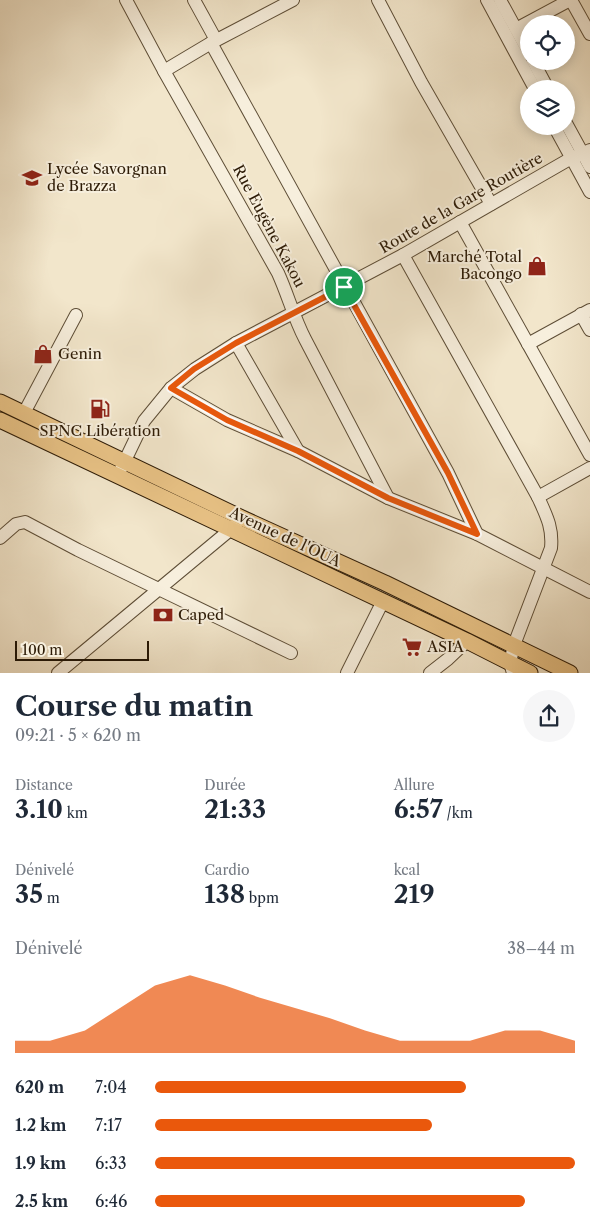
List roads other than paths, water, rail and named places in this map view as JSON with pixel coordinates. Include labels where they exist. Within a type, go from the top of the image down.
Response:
[{"type":"main road","name":"Avenue de l'OUA","points":[[0,402],[244,519],[514,644],[570,673]]},
{"type":"main road","name":"Avenue de l'OUA","points":[[0,420],[467,641],[512,668],[530,673]]},
{"type":"street","name":"Rue Eugène Kakou","points":[[126,0],[164,72],[278,273],[293,314],[388,498]]},
{"type":"street","points":[[194,0],[213,42],[344,287],[448,473],[477,534]]},
{"type":"street","points":[[164,72],[270,6],[293,0]]},
{"type":"street","points":[[378,0],[421,82],[492,204]]},
{"type":"street","points":[[487,0],[530,80]]},
{"type":"street","points":[[500,0],[520,36]]},
{"type":"street","points":[[516,29],[571,0],[590,34]]},
{"type":"street","points":[[563,135],[590,166]]},
{"type":"street","points":[[572,135],[581,154],[590,192]]},
{"type":"street","name":"Route de la Gare Routière","points":[[118,476],[144,421],[171,388],[194,369],[236,343],[403,255],[581,154]]},
{"type":"street","points":[[460,222],[590,455]]},
{"type":"street","points":[[403,255],[538,497],[552,534],[551,548],[544,569],[533,591],[514,644],[512,668]]},
{"type":"street","points":[[528,344],[586,312],[590,330]]},
{"type":"street","points":[[24,413],[76,315]]},
{"type":"street","points":[[236,343],[298,451]]},
{"type":"street","points":[[171,388],[227,420],[298,451],[388,498],[477,534],[590,592]]},
{"type":"street","points":[[538,497],[590,468]]},
{"type":"street","points":[[58,673],[244,519]]},
{"type":"street","points":[[0,538],[16,524],[25,522],[291,653]]},
{"type":"street","points":[[347,673],[383,601]]},
{"type":"street","points":[[430,673],[467,641]]},
{"type":"place","name":"Lycée Savorgnan de Brazza","points":[[32,178]]},
{"type":"place","name":"Marché Total Bacongo","points":[[537,266]]},
{"type":"place","name":"Genin","points":[[43,354]]},
{"type":"place","name":"SPNC Libération","points":[[100,409]]},
{"type":"place","name":"Caped","points":[[163,615]]},
{"type":"place","name":"ASIA","points":[[412,647]]}]
